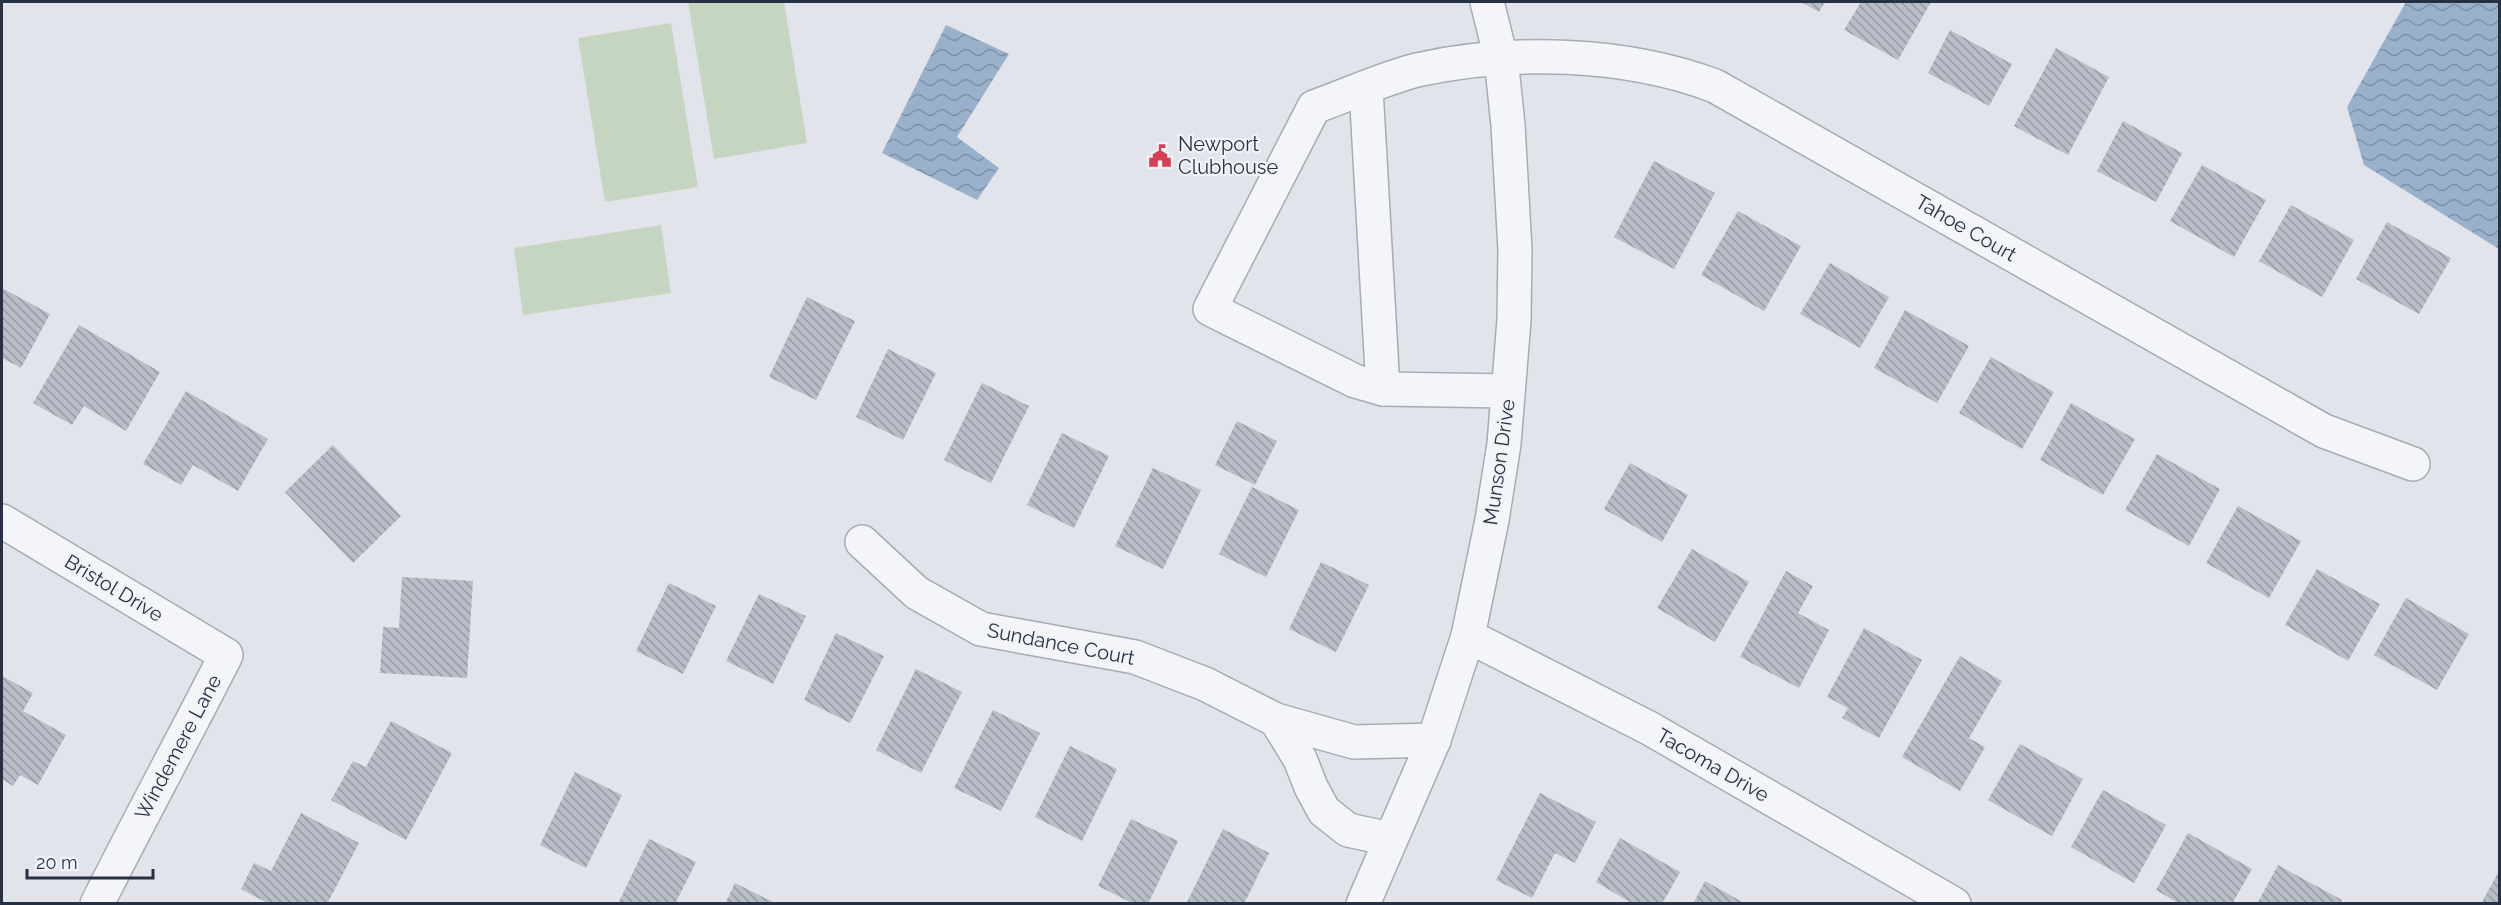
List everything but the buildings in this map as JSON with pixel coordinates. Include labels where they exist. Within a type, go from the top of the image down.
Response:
[{"type":"street","name":"Munson Drive","points":[[1363,903],[1434,740],[1468,636],[1504,444],[1514,320],[1515,250],[1508,124],[1501,58],[1487,2]]},
{"type":"street","name":"Tahoe Court","points":[[1383,389],[1355,381],[1210,309],[1314,107],[1416,70],[1501,58],[1571,58],[1646,65],[1683,74],[1715,86],[2324,431],[2413,464]]},
{"type":"street","points":[[1366,88],[1383,389],[1508,391]]},
{"type":"street","name":"Bristol Drive","points":[[2,521],[226,655]]},
{"type":"street","name":"Sundance Court","points":[[862,542],[917,593],[981,629],[1135,657],[1205,684],[1276,720],[1354,742],[1434,740]]},
{"type":"street","name":"Tacoma Drive","points":[[1468,636],[1649,728],[1953,903]]},
{"type":"street","name":"Windemere Lane","points":[[97,903],[144,808],[182,741],[226,655]]},
{"type":"street","points":[[1276,720],[1300,759],[1324,811],[1348,830],[1390,839]]},
{"type":"green space","points":[[688,2],[784,2],[807,143],[714,159]]},
{"type":"green space","points":[[671,23],[698,187],[605,202],[578,38]]},
{"type":"green space","points":[[661,225],[671,293],[523,315],[514,248]]},
{"type":"water","points":[[2406,2],[2499,2],[2499,249],[2364,165],[2347,107]]},
{"type":"water","points":[[946,25],[1009,54],[957,137],[999,168],[977,200],[882,153]]},
{"type":"place","name":"Newport Clubhouse","points":[[1160,156]]}]
